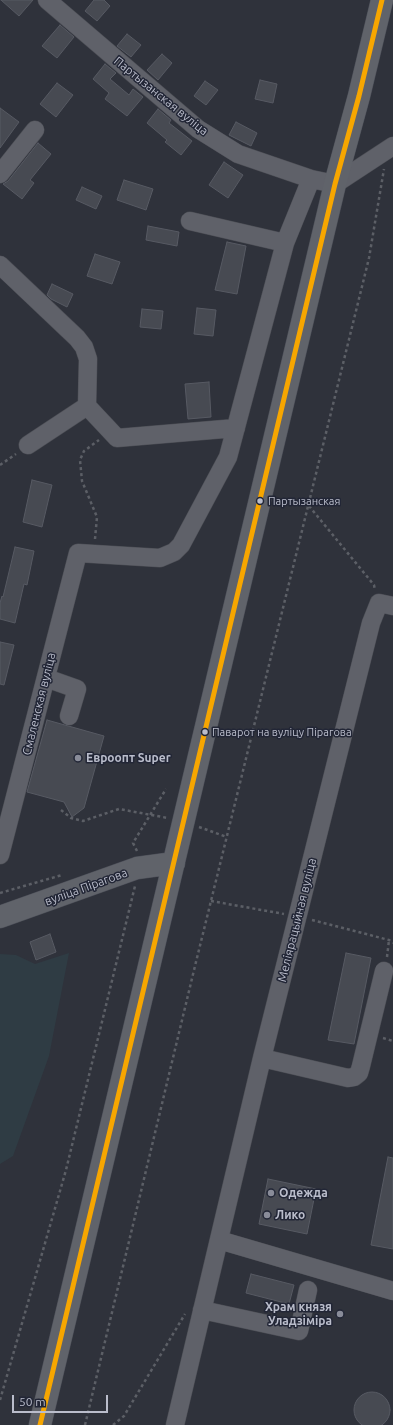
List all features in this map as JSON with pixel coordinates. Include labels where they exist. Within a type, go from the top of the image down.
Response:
[{"type":"main road","points":[[40,1425],[185,822],[335,184],[360,96],[382,0]]},
{"type":"main road","name":"вуліца Пірагова","points":[[0,918],[137,868],[174,863]]},
{"type":"street","name":"Партызанская вуліца","points":[[47,0],[198,129],[238,154],[311,179],[335,184]]},
{"type":"street","points":[[0,174],[35,130]]},
{"type":"street","points":[[335,184],[390,147]]},
{"type":"street","points":[[85,554],[160,558],[174,552],[182,545],[228,457],[285,243],[311,179]]},
{"type":"street","points":[[190,221],[285,243]]},
{"type":"street","points":[[0,265],[77,338],[84,347],[88,359],[87,406],[117,438],[236,428]]},
{"type":"street","points":[[28,445],[87,406]]},
{"type":"street","name":"Смаленская вуліца","points":[[0,855],[46,678],[85,554]]},
{"type":"street","name":"Меліярацыйная вуліца","points":[[175,1425],[196,1309],[219,1240],[262,1058],[371,623],[386,604]]},
{"type":"street","points":[[46,678],[77,689],[69,716]]},
{"type":"street","points":[[262,1058],[348,1078],[354,1077],[359,1073],[361,1066],[384,971]]},
{"type":"street","points":[[219,1240],[392,1287]]},
{"type":"street","points":[[196,1309],[299,1331],[308,1290]]},
{"type":"path","points":[[85,1425],[211,901],[369,258],[390,147]]},
{"type":"path","points":[[85,554],[96,517],[82,481],[80,460],[84,451],[96,441],[117,438]]},
{"type":"path","points":[[0,465],[28,445]]},
{"type":"path","points":[[309,506],[374,585],[386,604]]},
{"type":"path","points":[[131,856],[139,854],[134,843],[166,789]]},
{"type":"path","points":[[61,810],[71,818],[83,821],[119,809],[150,814],[185,822],[227,837]]},
{"type":"path","points":[[0,893],[66,874]]},
{"type":"path","points":[[0,1400],[66,1170],[136,883]]},
{"type":"path","points":[[211,901],[298,916],[389,940],[393,943]]},
{"type":"path","points":[[113,1425],[124,1416],[196,1309]]},
{"type":"shaded area","points":[[69,953],[49,1056],[13,1156],[0,1164],[0,954],[16,955],[35,964]]},
{"type":"building","points":[[1,0],[33,0],[19,16]]},
{"type":"building","points":[[94,0],[104,0],[110,6],[97,21],[85,11]]},
{"type":"building","points":[[60,25],[74,37],[57,58],[42,46]]},
{"type":"building","points":[[127,34],[141,45],[131,57],[117,46]]},
{"type":"building","points":[[162,54],[172,63],[158,80],[147,70]]},
{"type":"building","points":[[105,64],[116,73],[110,79],[129,95],[133,89],[143,97],[127,116],[105,99],[109,93],[93,79]]},
{"type":"building","points":[[260,80],[277,84],[273,103],[255,99]]},
{"type":"building","points":[[205,81],[218,90],[206,105],[194,96]]},
{"type":"building","points":[[57,83],[73,95],[56,117],[40,104]]},
{"type":"building","points":[[0,108],[19,122],[0,148]]},
{"type":"building","points":[[158,109],[171,120],[169,123],[192,141],[181,155],[165,142],[167,140],[147,123]]},
{"type":"building","points":[[236,122],[257,133],[251,146],[229,135]]},
{"type":"building","points":[[38,143],[51,154],[30,180],[34,183],[22,199],[3,184],[8,181]]},
{"type":"building","points":[[224,162],[243,175],[228,198],[209,185]]},
{"type":"building","points":[[124,180],[153,189],[146,210],[117,200]]},
{"type":"building","points":[[82,187],[102,196],[96,209],[76,200]]},
{"type":"building","points":[[148,226],[179,232],[177,246],[146,240]]},
{"type":"building","points":[[227,242],[246,246],[237,294],[215,290]]},
{"type":"building","points":[[95,254],[120,262],[112,284],[87,276]]},
{"type":"building","points":[[52,284],[73,294],[67,307],[51,299],[47,295]]},
{"type":"building","points":[[197,308],[216,310],[213,336],[194,334]]},
{"type":"building","points":[[142,309],[163,311],[161,329],[140,327]]},
{"type":"building","points":[[209,382],[211,417],[188,419],[185,384]]},
{"type":"building","points":[[32,480],[52,485],[42,527],[23,522]]},
{"type":"building","points":[[15,547],[34,551],[27,585],[24,584],[15,623],[0,619],[0,603],[2,596],[3,597]]},
{"type":"building","points":[[0,642],[14,645],[4,685],[0,684]]},
{"type":"building","points":[[47,720],[104,736],[84,808],[72,817],[64,802],[27,792]]},
{"type":"building","points":[[50,934],[56,952],[36,960],[30,942]]},
{"type":"building","points":[[346,953],[371,958],[354,1044],[328,1040]]},
{"type":"building","points":[[388,1157],[393,1158],[393,1249],[371,1245]]},
{"type":"building","points":[[268,1179],[316,1189],[307,1234],[259,1224]]},
{"type":"building","points":[[251,1274],[294,1285],[289,1304],[246,1293]]},
{"type":"building","points":[[372,1392],[382,1395],[387,1400],[390,1410],[387,1420],[382,1425],[372,1428],[362,1425],[357,1420],[354,1410],[357,1400],[362,1395]]},
{"type":"transit line","points":[[40,1425],[335,184],[359,96],[382,0]]},
{"type":"place","name":"Партызанская","points":[[260,501]]},
{"type":"place","name":"Паварот на вуліцу Пірагова","points":[[205,732]]},
{"type":"place","name":"Евроопт Super","points":[[78,758]]},
{"type":"place","name":"Одежда","points":[[271,1193]]},
{"type":"place","name":"Лико","points":[[267,1215]]},
{"type":"place","name":"Храм князя Уладзіміра","points":[[340,1314]]}]
